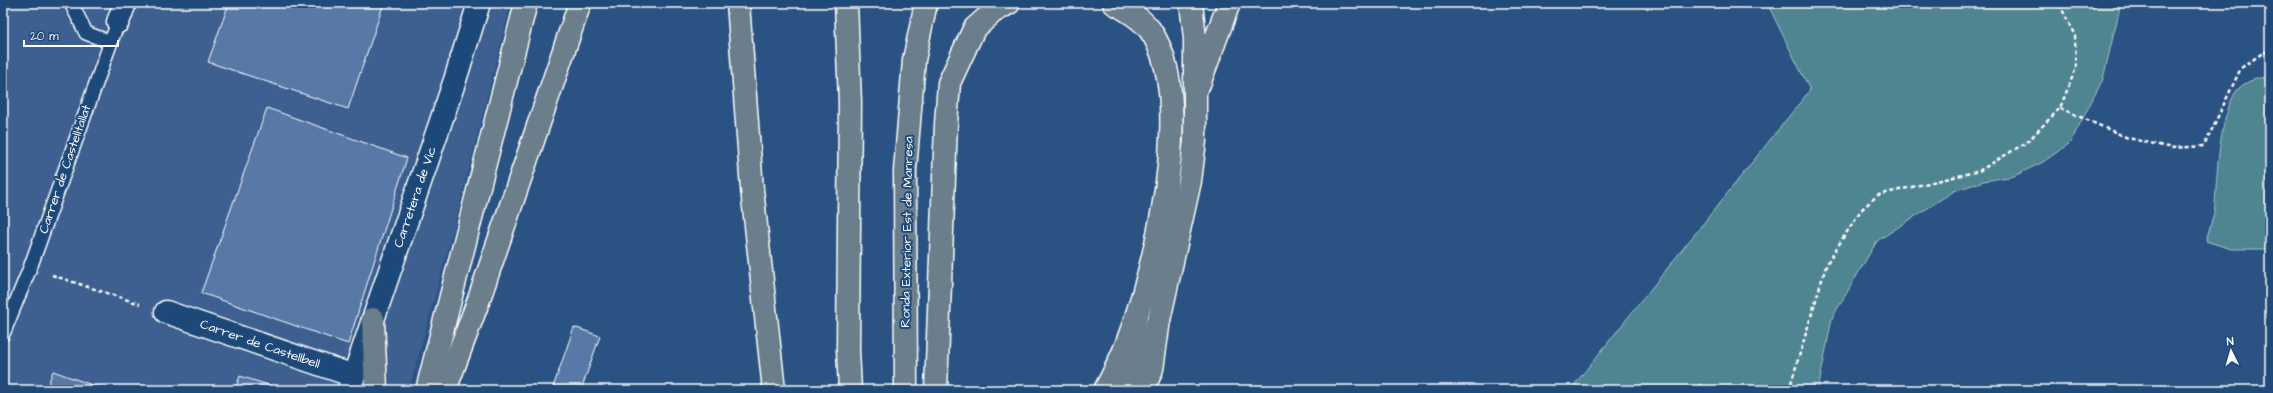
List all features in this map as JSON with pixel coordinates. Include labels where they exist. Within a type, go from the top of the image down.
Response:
[{"type":"main road","points":[[427,390],[526,3]]},
{"type":"main road","points":[[445,390],[478,302],[580,3]]},
{"type":"main road","points":[[738,3],[752,189],[774,390]]},
{"type":"main road","points":[[846,3],[850,102],[848,350],[850,390]]},
{"type":"main road","name":"Ronda Exterior Est de Manresa","points":[[906,390],[905,171],[914,60],[926,3]]},
{"type":"main road","points":[[936,390],[945,131],[949,83],[974,29],[992,12],[1009,3]]},
{"type":"main road","points":[[1105,390],[1126,344],[1153,251],[1162,208],[1169,155],[1171,110],[1169,77],[1158,44],[1149,30],[1130,12],[1114,3]]},
{"type":"main road","points":[[1143,390],[1152,369],[1159,320],[1190,181],[1195,142],[1195,38],[1191,3]]},
{"type":"main road","points":[[1195,92],[1229,3]]},
{"type":"main road","points":[[373,319],[376,390]]},
{"type":"main road","points":[[1126,390],[1159,320]]},
{"type":"street","name":"Carretera de Vic","points":[[351,383],[455,80],[479,3]]},
{"type":"street","name":"Carrer de Castellbell","points":[[166,312],[351,383]]},
{"type":"lane","points":[[71,3],[86,33],[118,22]]},
{"type":"lane","name":"Carrer de Castelltallat","points":[[3,334],[30,268],[118,22]]},
{"type":"path","points":[[1789,390],[1827,263],[1861,210],[1878,195],[1979,170],[2027,142],[2060,108],[2076,68],[2074,36],[2059,3]]},
{"type":"path","points":[[2060,108],[2128,138],[2172,148],[2204,146],[2241,68],[2264,52],[2270,53]]},
{"type":"path","points":[[30,268],[166,312]]},
{"type":"shaded area","points":[[3,3],[511,3],[455,223],[409,390],[3,390]]},
{"type":"green space","points":[[1767,3],[2121,3],[2103,79],[2070,143],[2043,162],[2014,176],[1984,181],[1954,191],[1877,241],[1832,318],[1818,390],[1570,390],[1810,90]]},
{"type":"green space","points":[[2270,77],[2270,249],[2231,249],[2206,241],[2213,218],[2218,163],[2225,118],[2238,89],[2251,81]]},
{"type":"building","points":[[229,3],[384,3],[348,109],[208,62]]},
{"type":"building","points":[[267,108],[407,158],[348,344],[201,293]]},
{"type":"building","points":[[574,327],[600,336],[581,390],[552,390]]},
{"type":"building","points":[[53,371],[106,390],[46,390]]},
{"type":"building","points":[[240,376],[284,390],[235,390]]},
{"type":"building","points":[[1700,384],[1713,390],[1697,390]]}]
